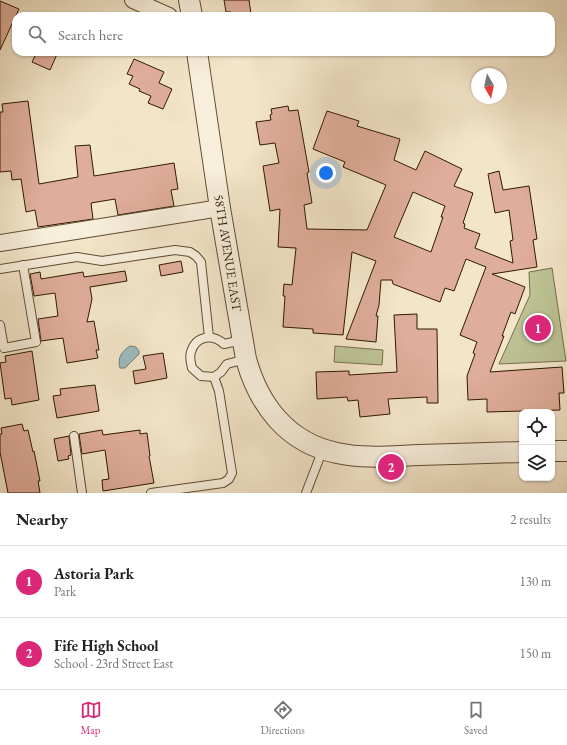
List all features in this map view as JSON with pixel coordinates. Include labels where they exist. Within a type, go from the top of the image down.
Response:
[{"type":"street","points":[[133,0],[160,12]]},
{"type":"street","points":[[189,0],[191,12]]},
{"type":"street","name":"58TH AVENUE EAST","points":[[198,56],[220,208],[246,359],[257,390],[276,418],[287,429],[314,446],[346,454],[383,457],[519,452]]},
{"type":"street","points":[[0,243],[220,208]]},
{"type":"street","points":[[555,451],[567,451]]},
{"type":"lane","points":[[0,269],[77,257],[102,261],[176,250],[190,252],[201,262],[209,337]]},
{"type":"lane","points":[[0,325],[4,348],[36,342],[23,265]]},
{"type":"lane","points":[[242,340],[224,344],[218,339],[209,337],[200,340],[194,345],[190,354],[192,368],[201,376],[214,377],[221,372],[227,364],[246,359]]},
{"type":"lane","points":[[151,493],[223,483],[229,479],[232,473],[219,391],[214,377]]},
{"type":"lane","points":[[74,436],[82,493]]},
{"type":"lane","points":[[306,493],[323,449]]},
{"type":"green space","points":[[552,268],[566,361],[499,364],[530,295],[529,272]]},
{"type":"green space","points":[[335,346],[383,350],[382,365],[334,362]]},
{"type":"water","points":[[130,346],[136,347],[139,354],[125,368],[120,368],[119,361],[121,355]]},
{"type":"building","points":[[224,0],[249,0],[251,12],[226,12]]},
{"type":"building","points":[[0,1],[19,9],[18,12],[12,12],[12,24],[0,50]]},
{"type":"building","points":[[35,56],[56,56],[50,70],[32,62]]},
{"type":"building","points":[[134,59],[164,72],[159,83],[172,89],[163,109],[148,103],[151,96],[139,91],[140,89],[129,84],[133,76],[127,74]]},
{"type":"building","points":[[28,101],[39,184],[78,177],[75,146],[90,145],[94,176],[174,163],[178,189],[171,190],[174,206],[118,215],[115,199],[91,203],[93,219],[38,227],[35,210],[26,212],[21,179],[12,180],[11,171],[0,172],[0,112],[3,112],[2,104]]},
{"type":"building","points":[[288,106],[289,111],[298,110],[309,172],[307,173],[312,203],[304,205],[307,229],[367,230],[386,185],[343,167],[345,162],[313,149],[327,111],[359,121],[357,126],[400,139],[394,160],[416,170],[425,151],[462,169],[454,186],[473,193],[463,223],[465,224],[464,228],[480,234],[475,248],[513,263],[510,241],[513,240],[509,210],[495,213],[488,174],[499,171],[503,190],[529,186],[537,239],[533,240],[537,267],[492,274],[525,287],[515,314],[511,312],[502,336],[504,336],[490,372],[562,367],[564,393],[559,393],[560,410],[519,409],[519,411],[487,412],[487,399],[468,400],[467,376],[475,354],[473,353],[477,342],[460,335],[486,267],[466,259],[454,291],[445,288],[440,302],[393,284],[392,280],[381,280],[379,305],[376,316],[378,316],[376,342],[346,339],[376,261],[352,252],[343,335],[313,333],[313,329],[283,327],[285,296],[283,296],[284,284],[292,285],[296,248],[278,247],[280,209],[270,211],[263,166],[279,163],[275,143],[260,145],[256,122],[271,120],[270,115],[272,114],[271,109]],"holes":[[[413,192],[445,206],[441,217],[443,217],[431,252],[394,237]]]},
{"type":"building","points":[[181,261],[183,272],[161,276],[159,265]]},
{"type":"building","points":[[125,271],[127,281],[90,287],[92,299],[87,322],[94,321],[99,350],[96,350],[98,358],[67,363],[63,338],[41,341],[38,319],[58,316],[55,293],[34,296],[30,274],[40,272],[41,279],[83,272],[84,277]]},
{"type":"building","points":[[417,314],[417,329],[437,329],[438,403],[427,403],[427,397],[388,399],[390,414],[360,417],[358,400],[348,401],[347,397],[317,399],[316,372],[349,371],[349,375],[397,372],[394,315]]},
{"type":"building","points":[[32,351],[39,400],[12,405],[11,398],[5,399],[0,363],[6,362],[5,356]]},
{"type":"building","points":[[163,353],[167,378],[135,384],[133,371],[146,369],[143,356]]},
{"type":"building","points":[[95,385],[99,411],[57,418],[53,396],[61,395],[60,389]]},
{"type":"building","points":[[22,424],[24,431],[28,430],[33,452],[34,451],[40,481],[38,481],[40,493],[8,493],[0,452],[0,434],[2,434],[1,428]]},
{"type":"building","points":[[102,430],[103,435],[140,430],[140,434],[147,433],[149,456],[154,483],[103,491],[102,480],[109,479],[105,450],[82,454],[79,434]]},
{"type":"building","points":[[69,436],[71,455],[68,456],[69,459],[58,461],[54,439]]},
{"type":"place","name":"Astoria Park","points":[[538,328]]},
{"type":"place","name":"Fife High School","points":[[391,467]]}]
